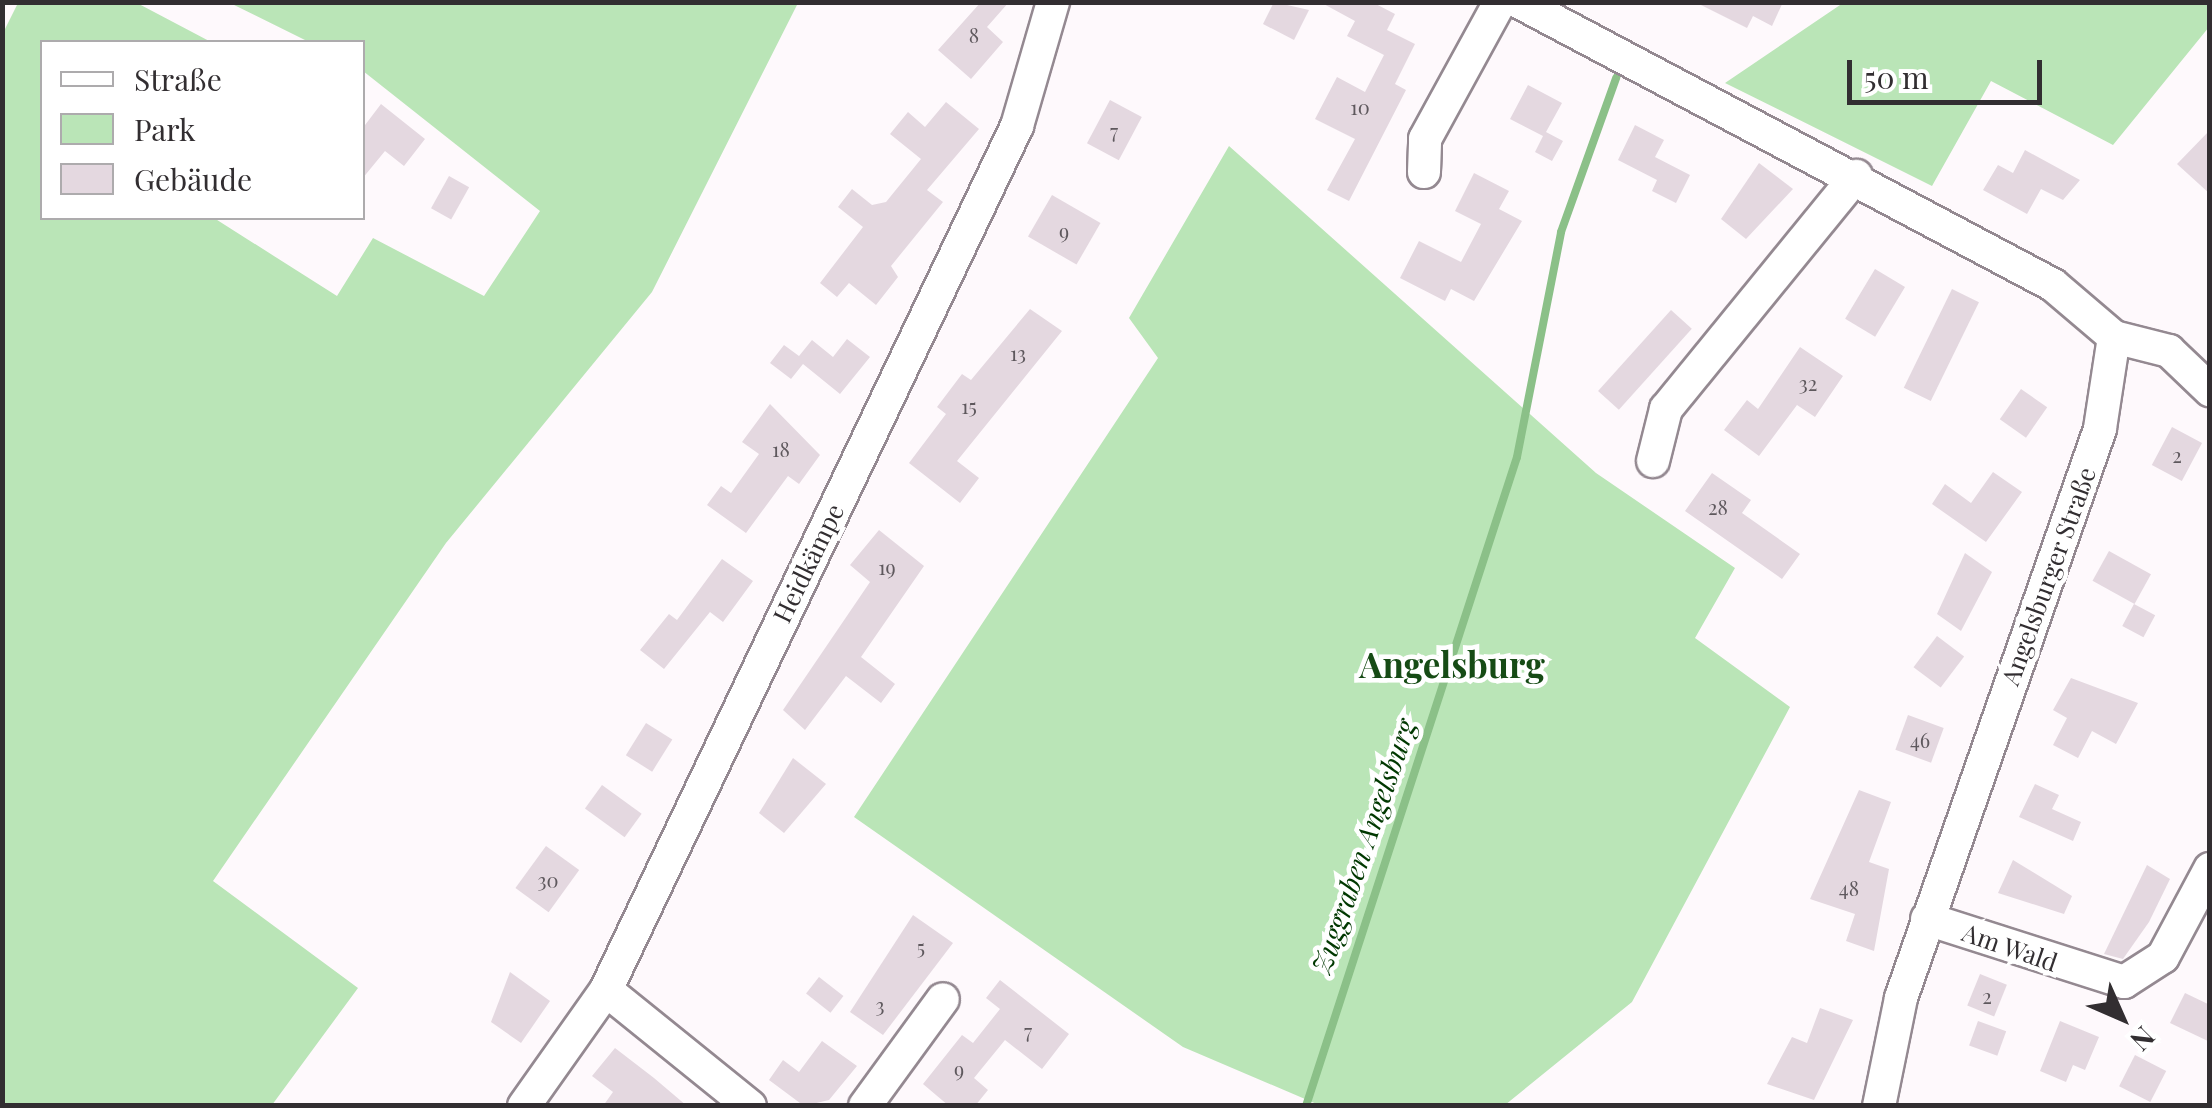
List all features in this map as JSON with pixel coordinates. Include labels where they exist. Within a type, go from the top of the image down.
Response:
[{"type":"street","name":"Heidkämpe","points":[[524,1106],[606,990],[1017,126],[1052,2]]},
{"type":"street","points":[[1424,172],[1425,139],[1500,2]]},
{"type":"street","points":[[1520,2],[1856,176],[2053,285],[2114,336],[2169,351],[2210,390]]},
{"type":"street","points":[[1653,461],[1666,409],[1856,176]]},
{"type":"street","name":"Angelsburger Straße","points":[[1880,1106],[1927,919],[2100,429],[2114,336]]},
{"type":"street","name":"Am Wald","points":[[1927,919],[2124,982],[2163,957],[2210,869]]},
{"type":"street","points":[[606,990],[750,1106]]},
{"type":"street","points":[[865,1106],[944,999]]},
{"type":"green space","points":[[18,3],[137,3],[207,40],[40,40],[40,220],[217,220],[337,296],[373,238],[484,296],[540,211],[365,73],[365,40],[305,40],[230,3],[798,3],[652,292],[446,543],[213,881],[358,988],[272,1105],[3,1105],[2,35]]},
{"type":"green space","points":[[1843,3],[2209,3],[2209,27],[2113,145],[1991,81],[1932,186],[1725,83]]},
{"type":"green space","points":[[1229,146],[1596,473],[1735,568],[1695,638],[1790,707],[1632,1002],[1505,1105],[1319,1105],[1183,1047],[854,817],[1158,358],[1129,318]]},
{"type":"building","points":[[981,2],[1009,2],[987,27],[1003,42],[971,79],[938,50]]},
{"type":"building","points":[[1274,2],[1309,10],[1294,40],[1263,24]]},
{"type":"building","points":[[1320,2],[1372,2],[1395,14],[1387,30],[1415,44],[1395,84],[1406,90],[1349,201],[1327,190],[1355,139],[1315,119],[1337,77],[1365,92],[1384,55],[1347,36],[1355,21]]},
{"type":"building","points":[[1695,2],[1783,2],[1772,26],[1753,16],[1747,28]]},
{"type":"building","points":[[1528,85],[1562,103],[1546,132],[1563,141],[1552,161],[1535,152],[1543,136],[1510,119]]},
{"type":"building","points":[[1110,100],[1142,117],[1119,160],[1087,143]]},
{"type":"building","points":[[946,102],[979,129],[927,190],[943,202],[891,266],[898,277],[876,305],[849,283],[837,297],[820,283],[863,227],[838,207],[852,189],[872,205],[886,202],[921,159],[890,134],[908,112],[925,127]]},
{"type":"building","points":[[381,104],[425,139],[404,166],[385,151],[365,175],[365,125]]},
{"type":"building","points":[[1635,125],[1664,140],[1655,157],[1690,175],[1676,203],[1652,191],[1657,180],[1618,160]]},
{"type":"building","points":[[2210,130],[2210,194],[2177,164]]},
{"type":"building","points":[[2025,150],[2080,180],[2063,200],[2041,189],[2027,214],[1983,190],[1998,165],[2013,173]]},
{"type":"building","points":[[1759,163],[1793,189],[1746,239],[1721,219]]},
{"type":"building","points":[[1474,173],[1509,191],[1499,209],[1522,221],[1474,301],[1451,289],[1445,301],[1400,278],[1419,241],[1461,262],[1481,224],[1455,211]]},
{"type":"building","points":[[449,176],[469,187],[451,220],[431,208]]},
{"type":"building","points":[[1052,195],[1100,223],[1076,265],[1028,237]]},
{"type":"building","points":[[1875,269],[1905,287],[1875,337],[1845,319]]},
{"type":"building","points":[[1952,289],[1979,302],[1931,401],[1904,388]]},
{"type":"building","points":[[1030,309],[1062,331],[957,461],[979,478],[960,503],[909,463],[946,414],[937,407],[962,374],[971,380]]},
{"type":"building","points":[[1671,310],[1692,329],[1619,410],[1598,391]]},
{"type":"building","points":[[847,339],[870,357],[840,394],[803,364],[791,379],[770,363],[784,345],[799,356],[812,340],[833,357]]},
{"type":"building","points":[[1800,347],[1843,376],[1815,417],[1797,405],[1759,456],[1724,430],[1747,400],[1758,409]]},
{"type":"building","points":[[2021,389],[2047,407],[2026,438],[2000,419]]},
{"type":"building","points":[[770,404],[820,455],[799,484],[788,476],[746,533],[707,505],[721,486],[731,493],[759,454],[742,442]]},
{"type":"building","points":[[2172,427],[2202,443],[2182,481],[2152,465]]},
{"type":"building","points":[[1993,472],[2022,492],[1986,542],[1932,504],[1945,484],[1971,503]]},
{"type":"building","points":[[1712,473],[1751,500],[1742,513],[1800,554],[1782,579],[1685,511]]},
{"type":"building","points":[[879,530],[924,566],[861,657],[895,684],[881,703],[846,676],[805,730],[783,710],[870,582],[850,565]]},
{"type":"building","points":[[2109,551],[2151,574],[2134,604],[2093,581]]},
{"type":"building","points":[[1965,553],[1992,572],[1961,631],[1937,614]]},
{"type":"building","points":[[722,559],[753,581],[723,622],[710,612],[664,669],[640,650],[669,614],[677,620]]},
{"type":"building","points":[[2134,604],[2155,615],[2143,637],[2122,626]]},
{"type":"building","points":[[1937,636],[1964,656],[1941,688],[1914,667]]},
{"type":"building","points":[[2071,678],[2138,703],[2116,744],[2092,731],[2078,758],[2053,745],[2067,718],[2053,710]]},
{"type":"building","points":[[1908,715],[1944,728],[1931,763],[1895,750]]},
{"type":"building","points":[[646,723],[672,739],[652,772],[626,755]]},
{"type":"building","points":[[793,758],[826,784],[784,833],[759,813]]},
{"type":"building","points":[[2035,784],[2059,795],[2052,809],[2081,822],[2073,841],[2019,817]]},
{"type":"building","points":[[602,785],[642,814],[625,837],[585,808]]},
{"type":"building","points":[[1859,790],[1891,802],[1869,862],[1889,869],[1874,951],[1846,941],[1855,914],[1810,899]]},
{"type":"building","points":[[546,846],[579,870],[549,912],[515,888]]},
{"type":"building","points":[[2013,860],[2072,896],[2064,914],[1998,893]]},
{"type":"building","points":[[2147,865],[2170,879],[2149,922],[2123,959],[2104,954]]},
{"type":"building","points":[[913,915],[953,943],[883,1035],[850,1012]]},
{"type":"building","points":[[510,972],[550,1001],[521,1043],[491,1022]]},
{"type":"building","points":[[1980,974],[2007,985],[1994,1016],[1967,1006]]},
{"type":"building","points":[[819,977],[843,996],[830,1013],[806,994]]},
{"type":"building","points":[[1000,980],[1069,1034],[1042,1069],[1005,1040],[974,1078],[988,1090],[975,1106],[949,1106],[923,1084],[962,1035],[973,1043],[1000,1009],[986,998]]},
{"type":"building","points":[[2185,993],[2210,1005],[2210,1042],[2170,1023]]},
{"type":"building","points":[[1820,1008],[1853,1020],[1814,1100],[1767,1084],[1792,1037],[1807,1043]]},
{"type":"building","points":[[1978,1021],[2006,1031],[1997,1056],[1969,1045]]},
{"type":"building","points":[[2060,1021],[2099,1037],[2085,1070],[2073,1065],[2066,1082],[2040,1071]]},
{"type":"building","points":[[822,1041],[857,1066],[829,1100],[804,1106],[769,1080],[783,1060],[799,1072]]},
{"type":"building","points":[[615,1048],[687,1106],[603,1106],[613,1092],[592,1076]]},
{"type":"building","points":[[2135,1055],[2166,1071],[2150,1102],[2119,1086]]},
{"type":"waterway","name":"Zuggraben Angelsburg","points":[[1306,1106],[1517,457],[1561,232],[1616,78]]},
{"type":"district","name":"Angelsburg","points":[[1452,664]]}]
